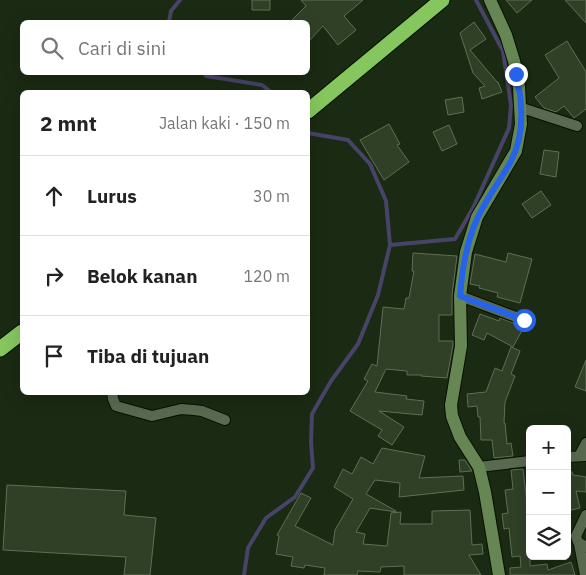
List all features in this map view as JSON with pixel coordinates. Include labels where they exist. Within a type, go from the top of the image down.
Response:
[{"type":"highway","points":[[310,109],[442,0]]},
{"type":"highway","points":[[0,349],[20,334]]},
{"type":"street","points":[[490,0],[506,35],[514,61],[522,108],[520,136],[516,151],[477,217],[470,236],[461,278],[462,335],[452,398],[452,416],[460,437],[479,467],[499,575]]},
{"type":"street","points":[[522,108],[577,126]]},
{"type":"street","points":[[460,296],[524,320]]},
{"type":"street","points":[[112,395],[116,406],[140,414],[160,415],[187,409],[202,411],[225,420]]},
{"type":"street","points":[[582,456],[586,443]]},
{"type":"street","points":[[479,467],[526,462]]},
{"type":"street","points":[[585,575],[583,546],[576,540],[576,536],[586,515]]},
{"type":"building","points":[[252,0],[270,0],[270,10],[252,10]]},
{"type":"building","points":[[301,0],[363,0],[344,16],[356,30],[338,45],[323,26],[310,40],[310,20],[292,20],[306,6]]},
{"type":"building","points":[[506,0],[532,0],[517,13]]},
{"type":"building","points":[[565,0],[586,0],[586,23]]},
{"type":"building","points":[[474,22],[486,39],[470,50],[498,82],[502,92],[482,99],[479,88],[485,86],[473,73],[460,33]]},
{"type":"building","points":[[567,41],[586,72],[586,109],[574,118],[564,106],[556,112],[544,108],[535,97],[559,78],[545,55]]},
{"type":"building","points":[[462,97],[464,112],[448,115],[445,100]]},
{"type":"building","points":[[389,124],[400,144],[397,145],[409,162],[384,180],[360,140]]},
{"type":"building","points":[[449,125],[457,144],[442,151],[433,132]]},
{"type":"building","points":[[544,150],[559,152],[556,177],[540,174]]},
{"type":"building","points":[[541,191],[551,205],[532,218],[522,204]]},
{"type":"building","points":[[413,253],[457,256],[452,295],[452,315],[439,315],[439,341],[453,341],[453,345],[447,378],[407,375],[407,371],[386,369],[375,392],[407,396],[406,399],[424,401],[422,415],[379,411],[404,427],[392,445],[378,436],[382,430],[350,411],[368,381],[364,379],[372,364],[377,366],[383,307],[404,309],[406,298],[409,298],[414,271],[412,271]]},
{"type":"building","points":[[508,253],[532,259],[520,303],[497,297],[498,293],[470,284],[475,254],[506,262]]},
{"type":"building","points":[[480,314],[499,321],[500,318],[524,327],[513,347],[487,333],[484,340],[472,335]]},
{"type":"building","points":[[511,347],[520,351],[511,374],[515,376],[505,402],[504,423],[507,444],[511,443],[513,456],[494,458],[492,440],[481,440],[480,417],[478,417],[477,406],[468,407],[467,394],[486,392],[495,368],[502,371]]},
{"type":"building","points":[[586,360],[586,391],[575,387]]},
{"type":"building","points":[[382,448],[425,456],[419,478],[463,476],[464,490],[399,497],[400,483],[375,480],[366,494],[396,512],[370,508],[356,532],[365,534],[363,544],[387,546],[391,513],[401,512],[400,524],[432,524],[432,511],[470,510],[472,545],[482,544],[483,554],[469,555],[481,575],[404,575],[404,566],[381,567],[380,572],[358,571],[357,575],[324,575],[325,568],[305,565],[304,568],[291,566],[293,557],[276,554],[279,536],[277,535],[301,493],[311,498],[295,526],[333,545],[335,530],[353,499],[334,487],[343,469],[352,474],[361,457],[373,464]]},
{"type":"building","points":[[459,460],[465,460],[472,471],[460,472]]},
{"type":"building","points":[[523,469],[526,494],[526,560],[530,560],[530,566],[547,564],[548,570],[571,562],[575,575],[510,575],[510,568],[521,567],[520,556],[512,557],[509,528],[504,529],[502,514],[508,513],[505,490],[513,489],[511,470]]},
{"type":"building","points":[[571,472],[573,475],[586,477],[586,492],[576,491],[580,508],[571,510]]},
{"type":"building","points":[[7,485],[126,491],[124,515],[156,518],[150,575],[124,575],[126,557],[3,550]]},
{"type":"waterway","points":[[169,20],[171,11],[180,0]]},
{"type":"waterway","points":[[390,245],[455,239],[473,208],[509,128],[511,105],[503,51],[476,0]]},
{"type":"waterway","points":[[206,75],[262,85],[268,90]]},
{"type":"waterway","points":[[244,575],[248,548],[266,518],[295,497],[313,468],[311,442],[312,414],[331,381],[358,344],[378,295],[390,245],[386,201],[370,164],[348,140],[310,133]]},
{"type":"route","points":[[516,74],[522,108],[520,136],[511,161],[477,217],[466,252],[460,296],[524,320]]}]
